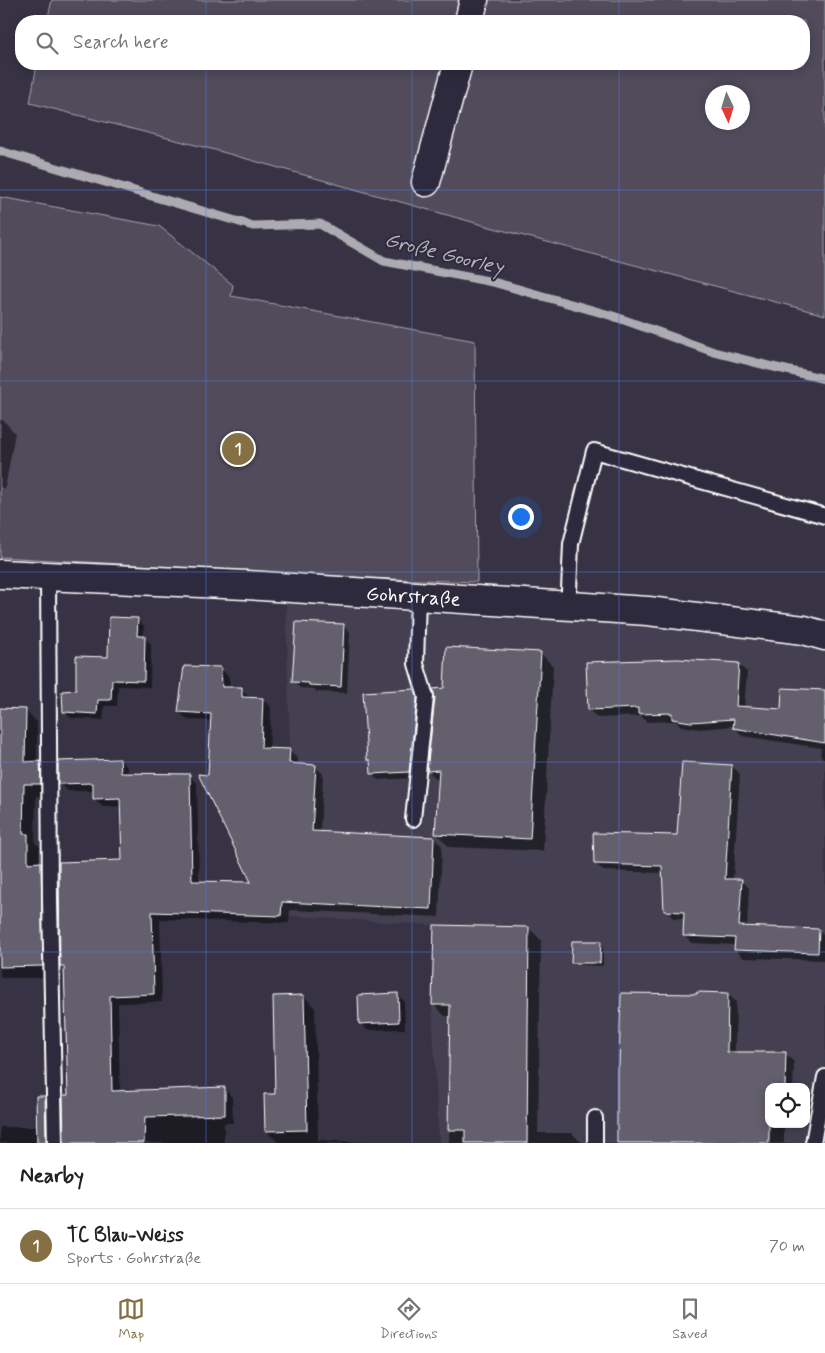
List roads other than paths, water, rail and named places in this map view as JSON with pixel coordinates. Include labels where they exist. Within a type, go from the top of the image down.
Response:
[{"type":"street","points":[[470,15],[474,0]]},
{"type":"street","points":[[426,182],[456,70]]},
{"type":"street","name":"Gohrstraße","points":[[0,574],[246,585],[658,612],[804,630],[825,636]]},
{"type":"lane","points":[[569,606],[571,544],[594,451],[825,516]]},
{"type":"lane","points":[[48,576],[50,902],[55,1143]]},
{"type":"lane","points":[[413,819],[426,697],[416,664],[418,596]]},
{"type":"lane","points":[[813,1143],[825,1077]]},
{"type":"lane","points":[[595,1118],[595,1143]]},
{"type":"waterway","name":"Große Goorley","points":[[0,151],[253,226],[320,224],[384,261],[493,282],[613,316],[714,352],[825,379]]},
{"type":"place","name":"TC Blau-Weiss","points":[[238,449]]}]
